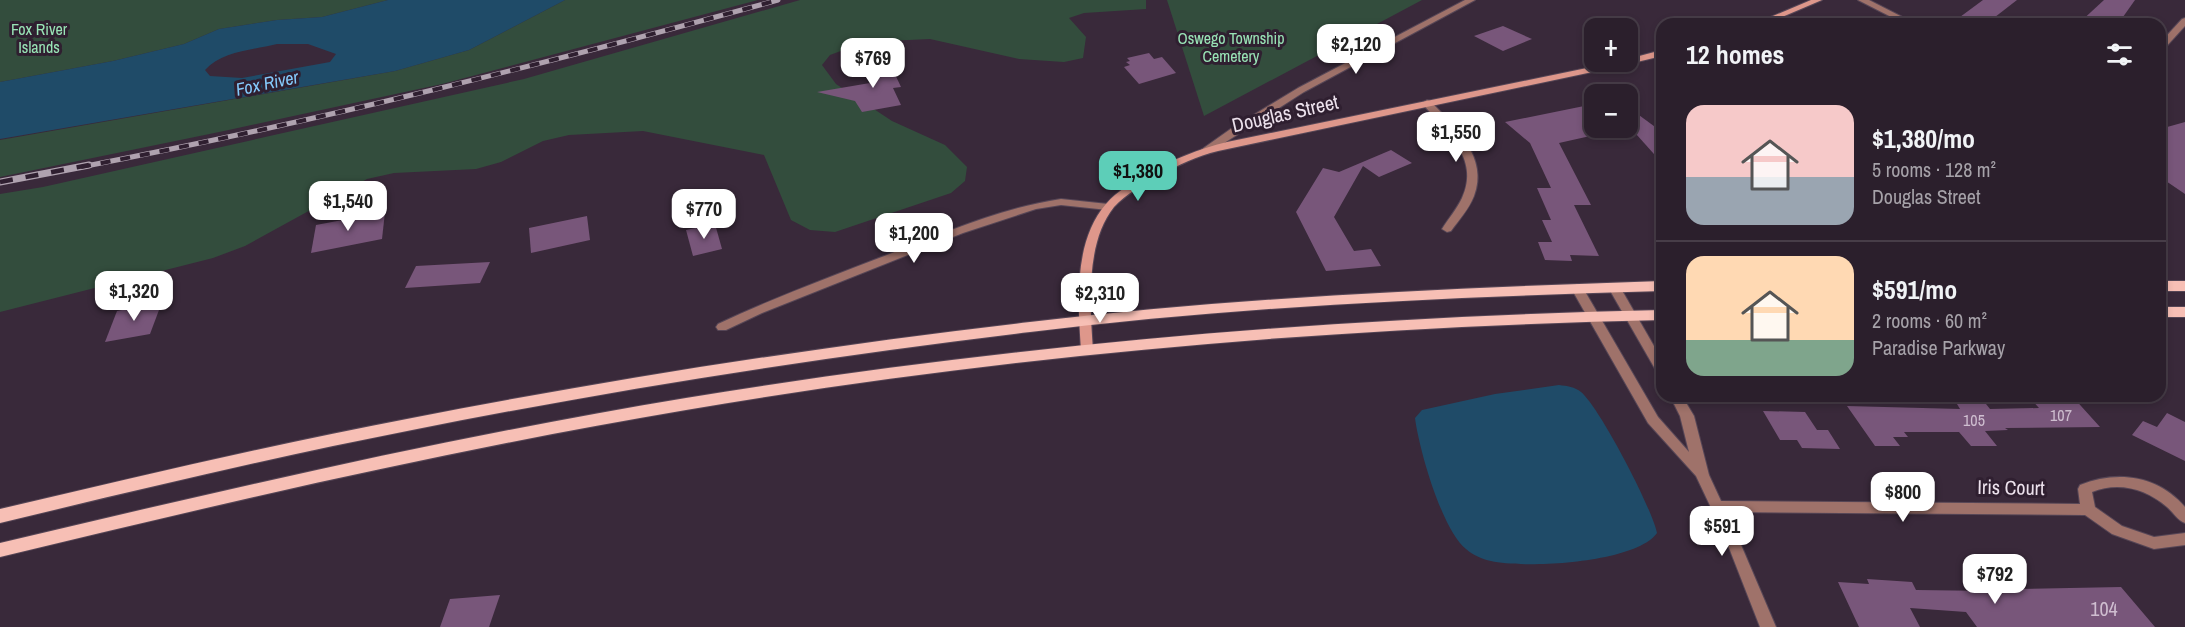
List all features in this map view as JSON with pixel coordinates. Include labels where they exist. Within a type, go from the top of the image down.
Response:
[{"type":"main road","points":[[0,516],[248,458],[470,412],[818,353],[1085,320],[1293,303],[1656,286]]},
{"type":"main road","points":[[2166,286],[2185,286]]},
{"type":"main road","points":[[2166,312],[2185,312]]},
{"type":"main road","points":[[0,550],[280,484],[456,447],[675,406],[896,373],[1087,350],[1261,334],[1452,321],[1656,315]]},
{"type":"street","points":[[1203,152],[1255,116],[1312,82],[1471,0]]},
{"type":"street","points":[[1773,18],[1818,0]]},
{"type":"street","points":[[1862,0],[1900,18]]},
{"type":"street","points":[[2166,42],[2185,21]]},
{"type":"street","name":"Douglas Street","points":[[1087,350],[1083,296],[1095,235],[1108,207],[1131,189],[1161,171],[1203,152],[1656,55]]},
{"type":"street","points":[[1427,103],[1459,136],[1473,166],[1469,196],[1447,229]]},
{"type":"street","points":[[722,327],[758,310],[959,231],[1034,206],[1061,202],[1108,207]]},
{"type":"street","points":[[1614,287],[1656,360]]},
{"type":"street","points":[[1577,288],[1653,420],[1702,475]]},
{"type":"street","points":[[1679,402],[1687,416],[1702,475],[1718,506],[1768,627]]},
{"type":"street","points":[[2185,517],[2178,508],[2153,490],[2121,480],[2098,482],[2085,489],[2088,510],[2117,530],[2154,543],[2185,539]]},
{"type":"street","name":"Iris Court","points":[[1718,506],[2088,510]]},
{"type":"green space","name":"Fox River Islands","points":[[0,0],[388,0],[322,17],[277,20],[219,29],[184,44],[113,61],[0,82]]},
{"type":"green space","points":[[565,0],[758,0],[442,84],[0,177],[0,140],[395,71],[469,50]]},
{"type":"green space","points":[[800,0],[1146,0],[1146,9],[1084,13],[1069,18],[1086,37],[1083,58],[1064,62],[1019,59],[930,39],[865,42],[830,55],[822,65],[836,84],[892,121],[945,145],[967,167],[965,181],[951,193],[835,232],[810,230],[791,220],[764,155],[643,131],[569,135],[543,141],[501,162],[476,169],[394,173],[367,179],[245,246],[213,258],[0,312],[0,194],[43,187],[524,79]]},
{"type":"green space","name":"Oswego Township Cemetery","points":[[1167,0],[1422,0],[1204,116]]},
{"type":"water","name":"Fox River","points":[[388,0],[565,0],[469,50],[395,71],[0,139],[0,82],[113,61],[184,44],[219,29],[277,20],[322,17]],"holes":[[[277,44],[308,44],[336,54],[330,62],[242,78],[210,76],[205,70],[220,59],[238,52]]]},
{"type":"water","points":[[1559,385],[1581,392],[1600,417],[1636,482],[1657,533],[1645,543],[1627,551],[1579,561],[1553,564],[1507,563],[1491,561],[1478,556],[1466,549],[1448,525],[1433,488],[1421,449],[1415,418],[1422,410],[1495,394]]},
{"type":"building","points":[[1983,0],[2017,0],[1994,18],[1960,17]]},
{"type":"building","points":[[2104,0],[2135,0],[2122,18],[2084,18]]},
{"type":"building","points":[[1503,26],[1532,39],[1503,51],[1474,36]]},
{"type":"building","points":[[883,49],[901,87],[893,88],[901,105],[862,112],[855,101],[817,92],[870,83]]},
{"type":"building","points":[[1149,53],[1154,59],[1162,57],[1176,73],[1139,84],[1124,67],[1130,65],[1126,62],[1130,61],[1127,58]]},
{"type":"building","points":[[1584,106],[1584,137],[1559,143],[1591,205],[1574,205],[1599,256],[1570,255],[1572,261],[1545,260],[1538,242],[1552,242],[1542,220],[1551,220],[1537,188],[1551,188],[1530,143],[1505,122]]},
{"type":"building","points":[[1638,114],[1656,128],[1656,156],[1638,136]]},
{"type":"building","points":[[2185,122],[2185,194],[2166,181],[2166,127]]},
{"type":"building","points":[[1391,150],[1412,163],[1379,177],[1363,166],[1334,217],[1354,251],[1371,249],[1381,266],[1326,271],[1296,212],[1323,168],[1339,172]]},
{"type":"building","points":[[385,212],[382,239],[311,253],[316,225]]},
{"type":"building","points":[[587,216],[590,240],[531,253],[529,228]]},
{"type":"building","points":[[715,224],[722,249],[693,256],[686,230]]},
{"type":"building","points":[[490,262],[480,283],[405,288],[416,266]]},
{"type":"building","points":[[162,302],[150,334],[105,342],[117,311]]},
{"type":"building","points":[[2034,402],[2077,402],[2100,427],[2005,428],[2008,430],[1985,431],[1997,446],[1971,446],[1959,432],[1904,432],[1908,437],[1893,437],[1900,446],[1875,446],[1847,406],[1960,409],[1957,404],[1986,404],[1990,409],[2039,408]]},
{"type":"building","points":[[1763,411],[1805,412],[1817,430],[1828,430],[1840,449],[1802,448],[1797,440],[1780,440]]},
{"type":"building","points":[[2167,413],[2185,422],[2185,461],[2132,435],[2143,421],[2157,427]]},
{"type":"building","points":[[1981,577],[2009,577],[2018,589],[2121,587],[2155,627],[1977,627],[1966,612],[1910,608],[1920,627],[1859,627],[1838,582],[1869,584],[1867,579],[1912,582],[1916,590],[1991,591]]},
{"type":"building","points":[[500,595],[489,627],[440,627],[450,599]]},
{"type":"railway","points":[[81,167],[344,111],[778,0]]},
{"type":"railway","points":[[0,182],[89,165]]}]
